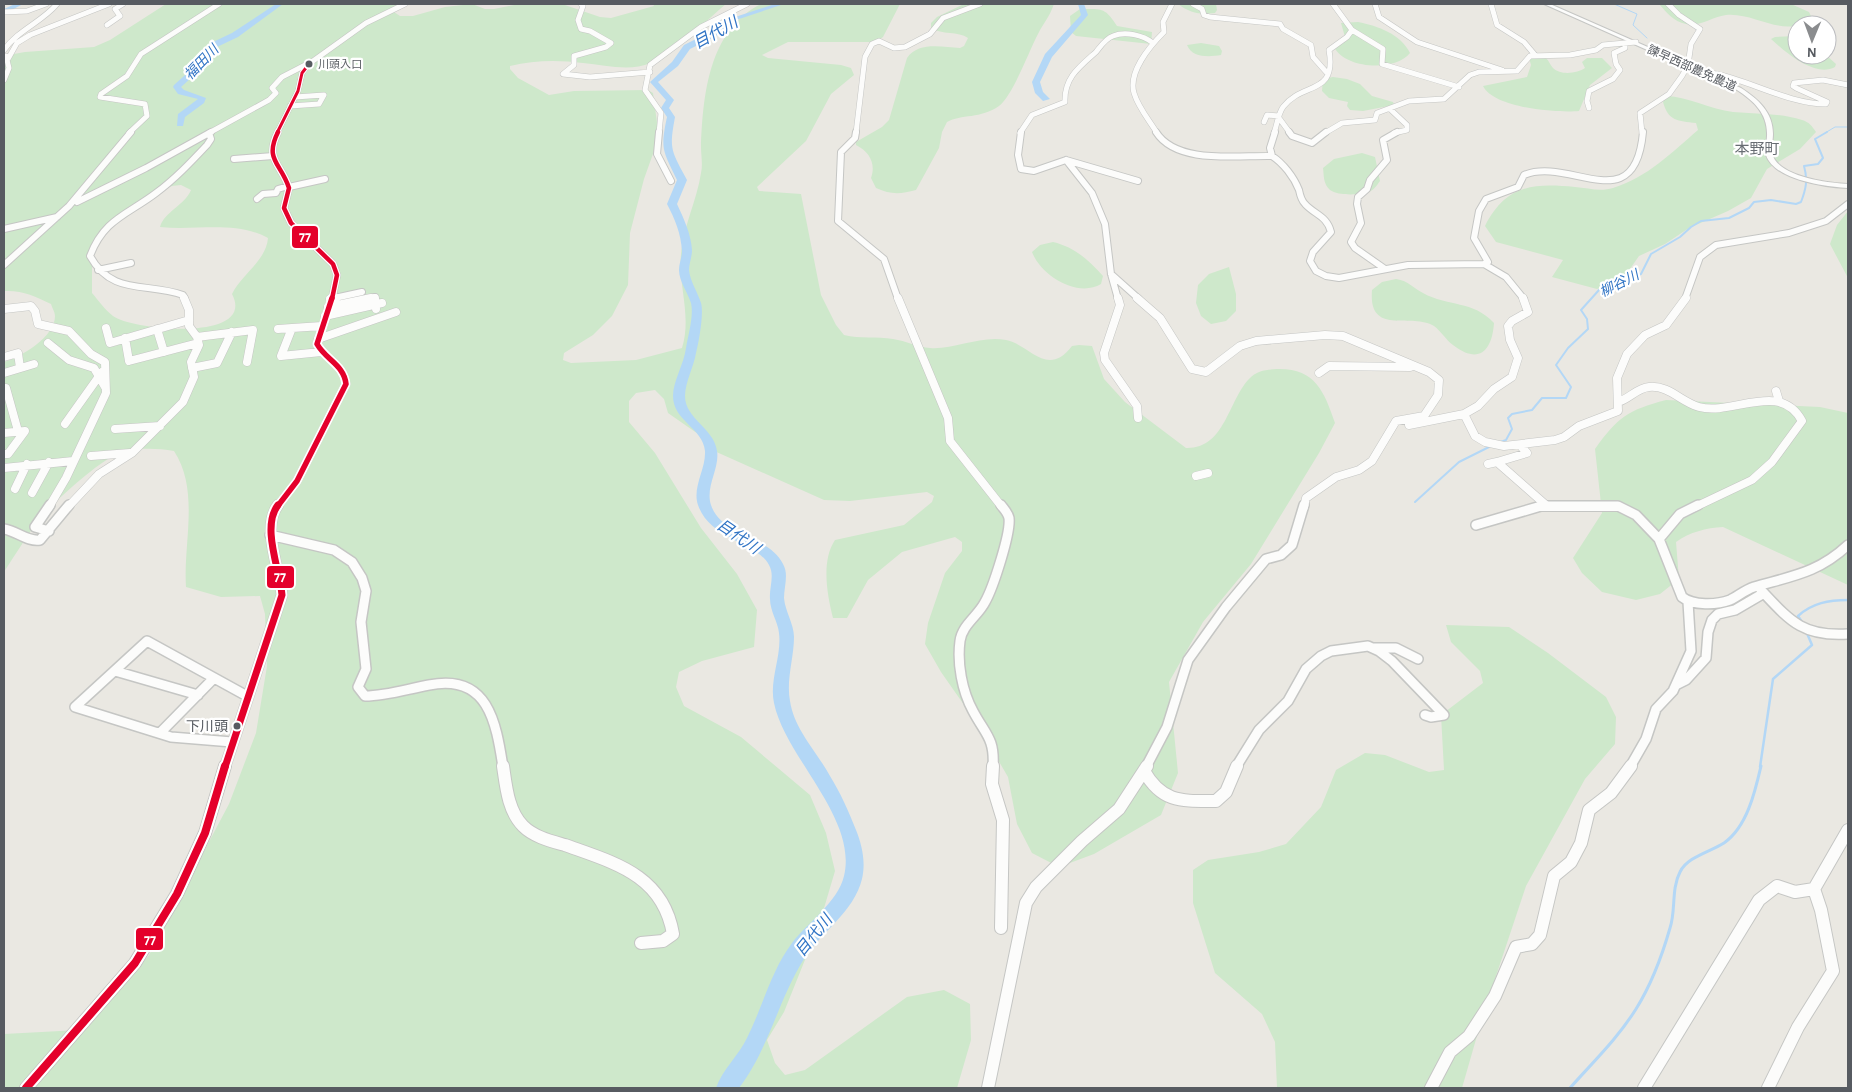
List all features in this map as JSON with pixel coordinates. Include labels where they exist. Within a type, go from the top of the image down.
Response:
[{"type":"street","points":[[4,12],[34,9],[46,4]]},
{"type":"street","points":[[4,80],[9,72],[8,60],[4,51],[18,34],[50,14],[57,4]]},
{"type":"street","points":[[8,60],[11,57],[13,47],[29,36],[84,17],[109,4]]},
{"type":"street","points":[[107,25],[120,16],[115,9],[123,4]]},
{"type":"street","points":[[4,266],[69,207],[94,179],[131,129],[147,116],[146,104],[110,100],[100,97],[100,94],[127,76],[141,54],[219,4]]},
{"type":"street","points":[[69,207],[268,100],[276,93],[272,88],[282,77],[309,64],[366,22],[405,4]]},
{"type":"street","points":[[580,4],[583,6],[578,20],[581,29],[590,31],[611,43],[606,47],[574,56],[574,65],[563,74],[590,77],[650,72]]},
{"type":"street","points":[[671,181],[657,154],[661,113],[645,90],[650,65],[662,59],[680,42],[701,27],[746,4]]},
{"type":"street","points":[[980,4],[943,18],[930,34],[905,47],[894,48],[879,40],[868,49],[865,56],[855,138],[841,152],[837,213],[842,227],[884,259],[902,309],[948,418],[950,441],[1009,516],[1009,528],[992,587],[984,604],[964,629],[960,640],[960,666],[964,693],[994,748],[992,784],[1003,820],[1001,928]]},
{"type":"street","points":[[1172,4],[1163,22],[1164,32],[1153,42],[1144,57],[1133,88],[1146,116],[1166,145],[1195,152],[1272,156],[1278,159],[1298,187],[1304,203],[1324,216],[1330,224],[1331,232],[1314,252],[1310,261],[1315,272],[1322,275],[1348,278],[1408,264],[1484,264],[1494,267],[1516,287],[1527,303],[1528,312],[1509,322],[1507,328],[1510,343],[1518,358],[1512,377],[1494,388],[1478,406],[1464,414],[1429,422],[1393,427]]},
{"type":"street","points":[[1193,4],[1210,17],[1280,24],[1283,29],[1310,45],[1313,57],[1328,74]]},
{"type":"street","points":[[1333,4],[1352,30],[1383,49],[1382,64],[1458,87]]},
{"type":"street","points":[[1374,4],[1379,17],[1417,42],[1506,73]]},
{"type":"street","points":[[1491,4],[1497,25],[1515,34],[1520,41],[1533,50],[1535,55]]},
{"type":"street","name":"諫早西部農免農道","points":[[1546,4],[1705,72],[1751,96],[1768,115],[1770,122],[1769,155],[1780,168],[1814,182],[1846,186]]},
{"type":"street","points":[[1484,264],[1488,262],[1474,238],[1482,204],[1486,199],[1518,187],[1522,184],[1524,175],[1528,173],[1558,172],[1602,182],[1626,175],[1637,161],[1641,151],[1643,127],[1640,113],[1669,94],[1688,65],[1691,44],[1700,32],[1700,26],[1679,15],[1668,4]]},
{"type":"street","points":[[1272,156],[1270,148],[1284,106],[1321,85],[1332,67],[1329,50],[1347,37],[1352,30]]},
{"type":"street","points":[[1138,181],[1066,160],[1034,171],[1021,169],[1019,165],[1019,136],[1027,118],[1047,107],[1065,102],[1064,87],[1072,72],[1108,38],[1116,35],[1134,36],[1147,38],[1153,42]]},
{"type":"street","points":[[1279,117],[1286,131],[1292,136],[1312,143],[1330,129],[1342,123],[1371,122],[1375,120],[1377,114],[1404,101],[1424,97],[1444,99],[1470,75],[1479,72],[1506,73],[1517,71],[1530,56],[1570,55],[1596,50],[1603,45],[1636,42]]},
{"type":"street","points":[[1589,108],[1587,102],[1589,92],[1596,84],[1614,79],[1620,70],[1616,64],[1614,52],[1625,48],[1625,44]]},
{"type":"street","points":[[26,1088],[135,964],[177,894],[205,833],[232,742],[282,595],[281,579],[270,535],[274,510],[297,481],[346,384],[346,374],[343,369],[321,352],[317,344],[336,281],[333,264],[290,223],[284,208],[288,187],[273,156],[271,146],[295,97],[302,73],[309,64]]},
{"type":"street","points":[[1705,72],[1727,75],[1767,90],[1817,104],[1826,104],[1827,102],[1796,88],[1793,86],[1794,83],[1806,80],[1823,80],[1848,84]]},
{"type":"street","points":[[290,106],[319,104],[324,95],[295,97]]},
{"type":"street","points":[[1385,269],[1355,248],[1351,242],[1361,223],[1357,204],[1358,197],[1367,189],[1370,180],[1386,160],[1383,140],[1396,132],[1407,130],[1407,125],[1390,109]]},
{"type":"street","points":[[1264,122],[1267,115],[1279,117]]},
{"type":"street","points":[[6,531],[32,541],[40,540],[84,488],[99,474],[132,453],[183,402],[194,377],[191,362],[197,352],[198,340],[189,326],[189,310],[184,295],[165,289],[145,289],[122,285],[98,270],[90,256],[94,244],[111,220],[147,200],[169,182],[207,145],[210,139],[209,133]]},
{"type":"street","points":[[234,159],[273,156]]},
{"type":"street","points":[[244,167],[249,158]]},
{"type":"street","points":[[1066,160],[1092,193],[1100,208],[1105,224],[1111,274],[1120,305],[1104,353],[1105,360],[1137,406],[1138,418]]},
{"type":"street","points":[[257,199],[263,194],[276,193],[278,189],[325,179]]},
{"type":"street","points":[[1464,414],[1475,436],[1485,442],[1504,446],[1564,437],[1579,426],[1618,411],[1617,378],[1627,354],[1645,335],[1666,325],[1671,320],[1674,312],[1687,297],[1700,257],[1705,252],[1716,245],[1789,233],[1826,221],[1848,204]]},
{"type":"street","points":[[4,229],[57,217]]},
{"type":"street","points":[[98,270],[130,263]]},
{"type":"street","points":[[988,1088],[1026,903],[1036,887],[1082,841],[1118,809],[1144,772],[1167,727],[1188,660],[1226,607],[1266,559],[1281,554],[1292,545],[1297,534],[1306,498],[1336,477],[1359,470],[1372,461],[1396,421],[1424,416],[1439,393],[1440,380],[1415,367],[1343,336],[1325,335],[1256,341],[1240,346],[1206,372],[1198,372],[1192,369],[1155,313],[1111,274]]},
{"type":"street","points":[[330,299],[362,292]]},
{"type":"street","points":[[325,316],[378,306],[375,296],[328,308]]},
{"type":"street","points":[[4,310],[31,306],[35,311],[38,324],[70,331],[91,354],[100,358],[107,367],[109,371],[105,387]]},
{"type":"street","points":[[318,339],[396,312]]},
{"type":"street","points":[[106,328],[110,343],[189,320]]},
{"type":"street","points":[[278,329],[322,326]]},
{"type":"street","points":[[292,328],[280,356],[321,352]]},
{"type":"street","points":[[158,329],[164,352]]},
{"type":"street","points":[[126,338],[129,361],[164,352],[198,340],[232,332],[252,330],[247,362]]},
{"type":"street","points":[[192,368],[217,363],[232,332]]},
{"type":"street","points":[[48,343],[69,360],[94,368],[105,387],[106,393],[90,420],[73,461],[50,506],[36,521],[36,527],[49,531]]},
{"type":"street","points":[[4,357],[18,353],[20,368]]},
{"type":"street","points":[[4,373],[34,364]]},
{"type":"street","points":[[1319,373],[1329,366],[1361,368],[1415,367]]},
{"type":"street","points":[[89,367],[90,376]]},
{"type":"street","points":[[66,424],[99,375],[107,367]]},
{"type":"street","points":[[1618,402],[1625,401],[1634,391],[1655,387],[1669,390],[1703,408],[1769,400],[1779,401],[1797,409],[1802,421],[1772,462],[1752,480],[1680,514],[1659,539]]},
{"type":"street","points":[[4,388],[6,388],[7,402],[18,431]]},
{"type":"street","points":[[1776,391],[1779,401]]},
{"type":"street","points":[[4,419],[13,416]]},
{"type":"street","points":[[115,429],[160,426]]},
{"type":"street","points":[[4,433],[25,431],[8,454],[4,454]]},
{"type":"street","points":[[1488,464],[1527,453],[1520,445]]},
{"type":"street","points":[[91,456],[132,453]]},
{"type":"street","points":[[4,468],[27,464],[73,461]]},
{"type":"street","points":[[32,493],[50,462]]},
{"type":"street","points":[[1497,462],[1518,480],[1522,488],[1547,506]]},
{"type":"street","points":[[15,489],[27,464]]},
{"type":"street","points":[[1196,476],[1208,473]]},
{"type":"street","points":[[1476,525],[1547,506],[1618,506],[1636,514],[1659,539],[1682,597],[1688,602],[1723,602],[1802,576],[1840,554],[1848,545]]},
{"type":"street","points":[[270,535],[334,550],[352,562],[362,578],[366,591],[361,622],[366,669],[358,687],[365,696],[386,696],[441,683],[462,684],[474,690],[485,704],[493,720],[509,796],[522,825],[538,836],[635,874],[653,888],[670,910],[673,934],[663,941],[641,943]]},
{"type":"street","points":[[1761,590],[1802,630],[1826,637],[1848,634]]},
{"type":"street","points":[[1676,685],[1686,680],[1706,658],[1708,632],[1712,620],[1718,614],[1735,610],[1761,590]]},
{"type":"street","points":[[1431,1088],[1450,1052],[1469,1036],[1495,996],[1516,948],[1532,944],[1540,935],[1554,876],[1571,862],[1581,843],[1590,810],[1611,793],[1631,765],[1646,739],[1656,709],[1676,685],[1690,651],[1688,602]]},
{"type":"street","points":[[232,742],[171,737],[75,707],[147,641],[247,696]]},
{"type":"street","points":[[1144,772],[1153,787],[1171,798],[1193,801],[1216,800],[1226,792],[1238,763],[1259,730],[1288,702],[1306,669],[1321,656],[1331,651],[1368,646],[1373,648],[1392,661],[1444,715],[1432,717],[1425,715]]},
{"type":"street","points":[[1373,648],[1386,646],[1402,650],[1418,659]]},
{"type":"street","points":[[115,671],[198,695]]},
{"type":"street","points":[[160,733],[214,678]]},
{"type":"street","points":[[1768,1088],[1798,1027],[1833,971],[1821,910],[1814,889],[1848,830]]},
{"type":"street","points":[[1644,1088],[1759,900],[1778,886],[1795,892],[1814,889]]},
{"type":"green space","points":[[166,4],[400,4],[394,12],[400,16],[413,16],[445,7],[472,4],[485,9],[494,9],[519,4],[562,4],[600,17],[611,18],[654,6],[653,4],[726,4],[671,52],[643,66],[617,67],[556,61],[510,66],[510,69],[518,78],[549,95],[574,91],[648,90],[653,93],[659,137],[644,179],[630,233],[628,285],[612,316],[593,335],[564,353],[563,360],[571,363],[636,360],[682,348],[686,324],[681,278],[682,244],[702,170],[702,127],[707,85],[712,65],[730,30],[744,15],[761,4],[900,4],[883,37],[876,42],[788,42],[762,55],[768,58],[841,65],[851,68],[854,75],[831,94],[806,141],[757,187],[759,191],[801,194],[821,295],[836,325],[844,335],[893,339],[930,348],[948,347],[987,339],[1006,340],[1046,360],[1054,360],[1063,355],[1072,346],[1092,346],[1104,379],[1125,402],[1186,448],[1199,446],[1209,441],[1218,432],[1242,388],[1258,372],[1277,369],[1290,370],[1309,377],[1316,384],[1327,401],[1335,423],[1319,453],[1251,564],[1203,622],[1169,682],[1178,773],[1161,815],[1094,854],[1059,867],[1032,853],[1017,824],[1008,777],[976,722],[941,672],[925,644],[928,623],[945,573],[962,551],[962,542],[955,537],[902,552],[868,580],[847,618],[833,618],[826,578],[828,558],[835,540],[904,525],[932,502],[934,496],[927,492],[850,501],[824,500],[712,450],[701,436],[668,413],[664,399],[655,390],[636,393],[629,401],[629,422],[655,453],[701,528],[737,574],[757,610],[754,647],[702,661],[679,672],[676,687],[684,706],[741,737],[810,795],[826,833],[835,871],[819,925],[784,1012],[767,1040],[775,1063],[785,1075],[805,1070],[907,997],[944,990],[970,1004],[971,1040],[957,1088],[4,1088],[4,1034],[79,1030],[102,1011],[149,955],[229,804],[256,733],[267,666],[265,614],[260,596],[221,597],[186,587],[188,500],[182,467],[174,451],[151,449],[128,451],[113,456],[95,468],[44,513],[4,572],[4,362],[19,356],[36,345],[54,324],[55,313],[51,304],[34,296],[4,291],[4,65],[14,54],[94,47],[110,40]],"holes":[[[181,185],[191,190],[184,200],[166,217],[160,227],[242,229],[268,238],[263,254],[232,294],[235,309],[227,320],[211,326],[190,329],[144,326],[113,316],[92,293],[92,250],[120,218],[142,199],[167,187]]]},
{"type":"green space","points":[[964,4],[1054,4],[1015,83],[999,106],[985,113],[947,122],[942,132],[939,148],[916,190],[896,193],[876,188],[871,178],[873,168],[871,159],[865,151],[856,145],[856,142],[882,127],[889,120],[907,58],[912,53],[918,49],[931,46],[960,48],[964,46],[968,38],[960,34],[935,30],[931,28],[931,23],[937,17]]},
{"type":"green space","points":[[1178,4],[1216,4],[1217,10],[1215,13],[1205,14],[1191,11]]},
{"type":"green space","points":[[1659,4],[1791,4],[1809,12],[1810,15],[1787,15],[1787,26],[1770,24],[1737,15],[1726,15],[1691,25],[1681,23]]},
{"type":"green space","points":[[1080,9],[1102,10],[1109,15],[1117,26],[1152,32],[1151,44],[1076,36],[1071,32],[1070,16]]},
{"type":"green space","points":[[1358,22],[1373,26],[1395,36],[1406,46],[1410,53],[1403,59],[1382,65],[1359,64],[1348,60],[1334,47],[1345,37],[1341,23]]},
{"type":"green space","points":[[1787,36],[1787,52],[1771,39]]},
{"type":"green space","points":[[1201,43],[1219,46],[1222,51],[1221,55],[1201,56],[1189,49],[1187,45]]},
{"type":"green space","points":[[1537,56],[1546,58],[1556,71],[1565,73],[1585,68],[1582,62],[1587,58],[1602,58],[1612,68],[1590,85],[1579,111],[1526,108],[1499,99],[1489,93],[1483,86],[1527,77],[1531,65],[1529,58]]},
{"type":"green space","points":[[1808,65],[1836,65],[1835,67],[1827,69]]},
{"type":"green space","points":[[1333,77],[1347,79],[1360,84],[1372,96],[1393,102],[1394,105],[1363,111],[1350,110],[1347,106],[1348,102],[1329,98],[1322,91],[1323,79]]},
{"type":"green space","points":[[1666,96],[1683,98],[1733,112],[1794,118],[1807,122],[1816,132],[1800,149],[1767,169],[1751,198],[1728,211],[1689,228],[1665,244],[1639,256],[1623,279],[1597,289],[1552,277],[1563,260],[1496,242],[1485,226],[1493,212],[1511,195],[1533,187],[1546,186],[1599,190],[1613,188],[1648,171],[1698,130],[1696,123],[1675,119],[1668,113],[1663,102]]},
{"type":"green space","points":[[1362,153],[1375,157],[1380,181],[1375,187],[1369,192],[1360,194],[1343,194],[1330,190],[1325,182],[1323,168],[1334,159]]},
{"type":"green space","points":[[1848,211],[1848,278],[1830,244],[1837,225]]},
{"type":"green space","points":[[1053,242],[1074,250],[1092,264],[1103,276],[1101,284],[1092,288],[1071,286],[1061,282],[1043,269],[1032,252],[1040,245]]},
{"type":"green space","points":[[1229,267],[1236,294],[1236,311],[1226,321],[1211,324],[1201,316],[1196,303],[1198,285],[1209,274]]},
{"type":"green space","points":[[1396,279],[1408,283],[1432,297],[1469,307],[1486,316],[1494,323],[1493,333],[1487,348],[1477,354],[1470,354],[1453,345],[1439,330],[1425,322],[1393,320],[1384,318],[1377,313],[1373,304],[1372,290],[1382,282]]},
{"type":"green space","points":[[1666,400],[1820,407],[1848,413],[1848,585],[1723,527],[1698,531],[1676,542],[1679,579],[1660,594],[1636,600],[1602,592],[1582,573],[1573,558],[1602,513],[1595,449],[1610,429],[1625,416],[1642,407]]},
{"type":"green space","points":[[1446,625],[1509,627],[1548,653],[1606,697],[1616,717],[1615,744],[1585,779],[1526,886],[1483,1015],[1462,1088],[1277,1088],[1275,1042],[1262,1014],[1215,973],[1193,903],[1193,870],[1208,860],[1259,852],[1286,844],[1321,807],[1336,770],[1365,753],[1385,755],[1429,772],[1444,770],[1441,715],[1483,683],[1480,671],[1451,642]]},
{"type":"waterway","points":[[4,12],[20,4]]},
{"type":"waterway","name":"福田川","points":[[180,124],[181,116],[201,101],[202,98],[181,92],[177,87],[197,68],[204,55],[216,44],[235,35],[280,4]]},
{"type":"waterway","name":"目代川","points":[[726,1088],[740,1070],[754,1046],[786,970],[799,949],[842,900],[853,879],[855,857],[848,831],[825,782],[798,740],[782,704],[781,692],[787,634],[777,601],[779,573],[777,565],[771,557],[760,549],[726,530],[710,516],[704,504],[703,494],[711,451],[704,434],[683,413],[679,396],[691,352],[697,306],[684,272],[687,250],[683,238],[684,228],[672,204],[682,180],[668,152],[666,143],[671,117],[665,108],[670,100],[654,82],[675,64],[687,47],[713,34],[728,21],[781,4]]},
{"type":"waterway","points":[[1046,99],[1039,93],[1036,82],[1042,73],[1048,56],[1085,15],[1081,4]]},
{"type":"waterway","points":[[1614,4],[1637,14],[1633,25],[1647,38]]},
{"type":"waterway","name":"柳谷川","points":[[1825,133],[1835,127],[1848,127]]},
{"type":"waterway","name":"柳谷川","points":[[1498,443],[1506,440],[1512,429],[1508,418],[1512,414],[1532,410],[1542,398],[1566,398],[1571,387],[1556,365],[1568,348],[1588,329],[1587,319],[1581,310],[1599,290],[1641,274],[1651,254],[1680,237],[1701,221],[1729,218],[1749,208],[1754,202],[1771,200],[1796,204],[1801,202],[1806,184],[1804,166],[1818,164],[1823,158],[1815,139],[1827,132]]},
{"type":"waterway","name":"柳谷川","points":[[1415,502],[1459,462],[1491,446]]},
{"type":"waterway","points":[[1802,622],[1798,616],[1815,605],[1848,600]]},
{"type":"waterway","points":[[1760,767],[1773,679],[1812,645],[1806,631]]},
{"type":"waterway","points":[[1570,1088],[1613,1040],[1636,1009],[1660,960],[1667,939],[1672,921],[1675,886],[1680,872],[1688,862],[1724,843],[1739,828],[1749,808],[1761,766]]},
{"type":"transit line","name":"77","points":[[26,1088],[135,963],[177,894],[205,833],[237,726],[282,595],[281,579],[270,535],[274,510],[297,481],[346,384],[343,371],[325,355],[317,344],[336,286],[337,275],[333,264],[291,223],[284,208],[289,188],[286,179],[274,160],[271,146],[298,91],[302,73],[309,64]]},
{"type":"place","name":"川頭入口","points":[[309,64]]},
{"type":"place","name":"下川頭","points":[[237,726]]},
{"type":"district","name":"本野町","points":[[1757,149]]}]
